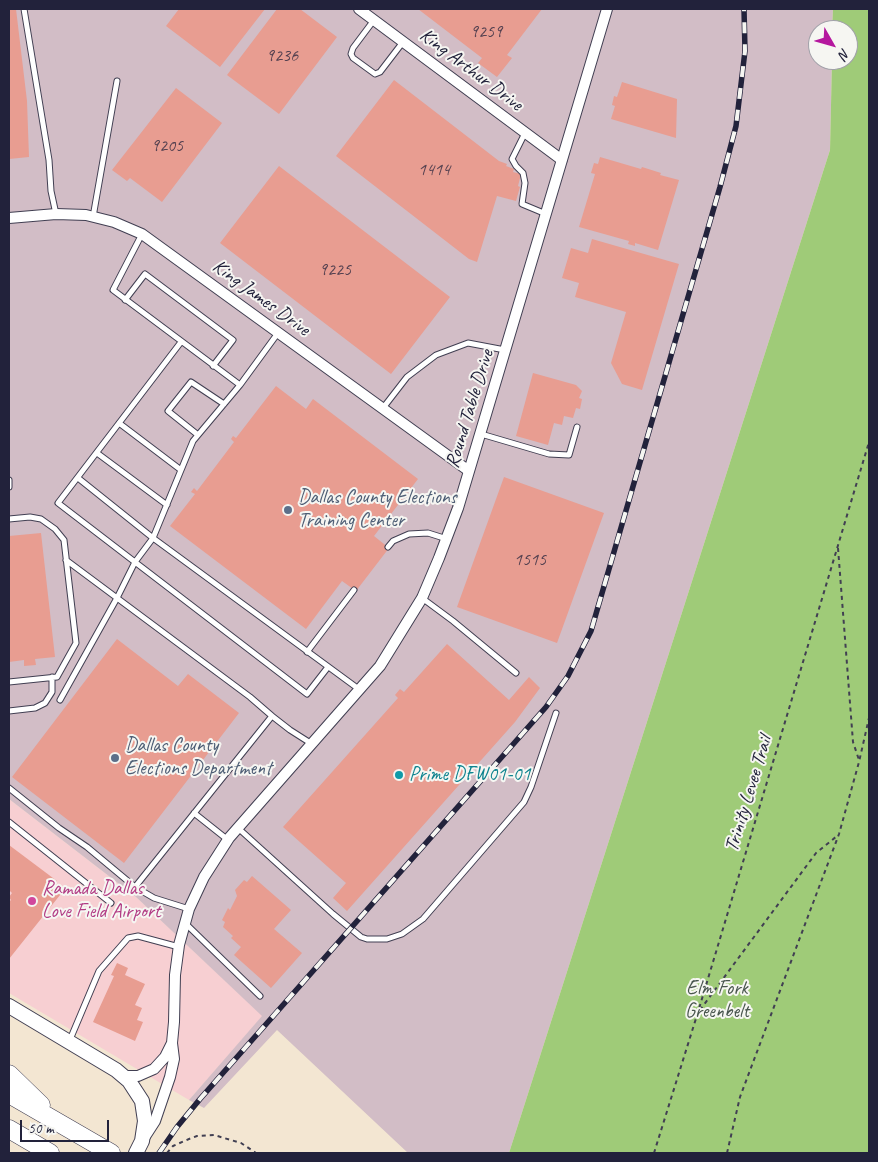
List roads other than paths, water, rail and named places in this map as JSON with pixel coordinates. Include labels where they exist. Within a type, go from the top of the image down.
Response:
[{"type":"highway","points":[[9,1074],[61,1124]]},
{"type":"highway","points":[[9,1094],[105,1150]]},
{"type":"highway","points":[[9,1129],[50,1153]]},
{"type":"highway","points":[[9,1143],[38,1153]]},
{"type":"main road","points":[[9,1006],[123,1076],[134,1086],[142,1101],[145,1121],[139,1147]]},
{"type":"street","name":"King Arthur Drive","points":[[359,9],[562,160]]},
{"type":"street","name":"Round Table Drive","points":[[139,1147],[155,1121],[168,1084],[174,1059],[172,1043],[178,947],[189,909],[204,877],[228,840],[360,690],[389,654],[422,598],[447,539],[470,471],[607,9]]},
{"type":"street","name":"King James Drive","points":[[9,218],[56,214],[93,217],[114,222],[142,234],[470,471]]},
{"type":"street","name":"Round Table Drive","points":[[123,1076],[138,1076],[154,1070],[165,1057],[172,1043]]},
{"type":"lane","points":[[24,9],[56,214]]},
{"type":"lane","points":[[374,20],[353,48],[351,54],[353,58],[375,74],[380,72],[403,42]]},
{"type":"lane","points":[[93,217],[117,81]]},
{"type":"lane","points":[[526,133],[512,159],[523,173],[522,204],[546,214]]},
{"type":"lane","points":[[142,234],[113,290],[240,385]]},
{"type":"lane","points":[[125,300],[145,274],[233,340],[213,366]]},
{"type":"lane","points":[[60,700],[135,562],[154,538],[193,441],[240,385],[279,333]]},
{"type":"lane","points":[[181,342],[58,503],[307,694],[328,667]]},
{"type":"lane","points":[[383,408],[407,377],[436,355],[468,343],[505,350]]},
{"type":"lane","points":[[198,435],[168,412],[191,382],[224,404]]},
{"type":"lane","points":[[119,423],[181,470]]},
{"type":"lane","points":[[480,434],[549,454],[569,455],[577,427]]},
{"type":"lane","points":[[97,453],[167,505]]},
{"type":"lane","points":[[78,478],[154,538],[360,690]]},
{"type":"lane","points":[[9,480],[9,487]]},
{"type":"lane","points":[[9,520],[30,517],[41,519],[55,529],[64,540],[76,644],[57,677],[9,682]]},
{"type":"lane","points":[[388,547],[393,540],[409,534],[428,534],[447,539]]},
{"type":"lane","points":[[66,560],[250,696],[290,730],[312,744]]},
{"type":"lane","points":[[308,652],[354,590]]},
{"type":"lane","points":[[422,598],[516,673]]},
{"type":"lane","points":[[9,710],[35,708],[45,703],[52,692],[52,677]]},
{"type":"lane","points":[[238,828],[361,937],[367,939],[386,939],[402,934],[423,919],[524,802],[531,787],[556,713]]},
{"type":"lane","points":[[135,887],[272,716]]},
{"type":"lane","points":[[9,788],[87,847],[135,887],[154,898],[189,909]]},
{"type":"lane","points":[[194,813],[228,840]]},
{"type":"lane","points":[[9,822],[111,903]]},
{"type":"lane","points":[[184,923],[260,996]]},
{"type":"lane","points":[[69,1042],[99,971],[128,938],[138,936],[178,947]]},
{"type":"railway","points":[[159,1153],[200,1099],[546,707],[568,676],[591,631],[720,187],[736,126],[745,51],[744,9]]},
{"type":"place","name":"Dallas County Elections Training Center","points":[[288,510]]},
{"type":"place","name":"Dallas County Elections Department","points":[[115,758]]},
{"type":"place","name":"Prime DFW01-01","points":[[399,775]]},
{"type":"place","name":"Ramada Dallas Love Field Airport","points":[[32,901]]},
{"type":"park label","name":"Elm Fork Greenbelt","points":[[717,1000]]}]
